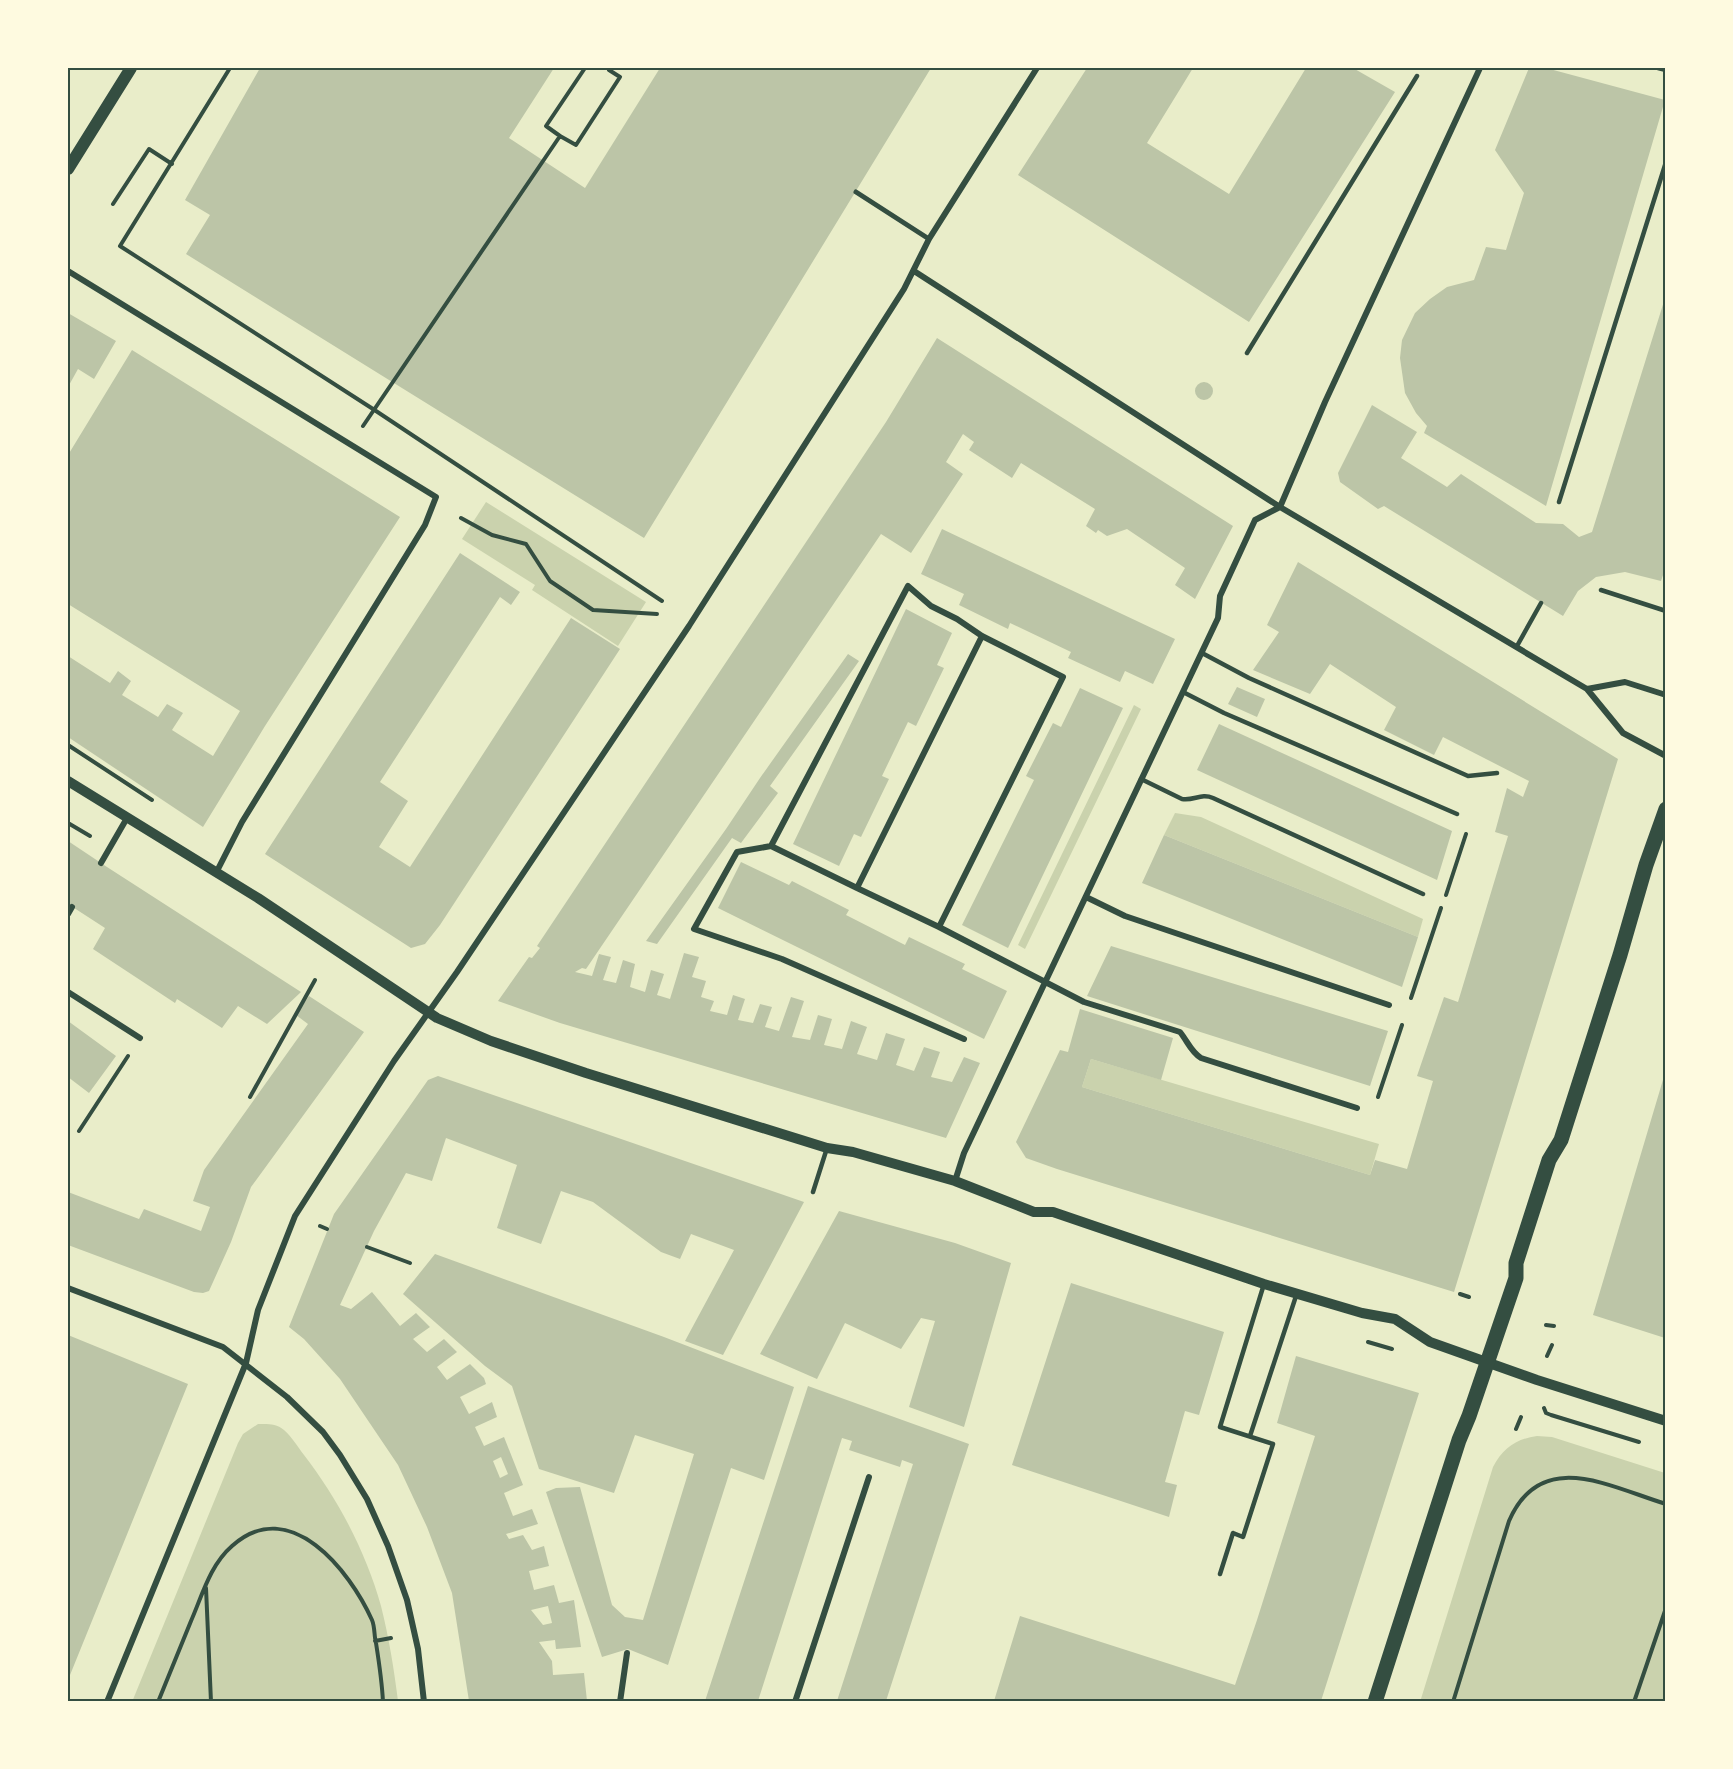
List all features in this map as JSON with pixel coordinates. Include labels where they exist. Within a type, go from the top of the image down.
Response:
[{"type":"main road","points":[[68,169],[131,68]]},
{"type":"main road","points":[[1375,1701],[1403,1610],[1516,1278],[1516,1263],[1550,1160],[1565,1129],[1665,809]]},
{"type":"street","points":[[107,1701],[246,1363],[258,1310],[295,1216],[377,1086],[429,1013],[690,626],[904,289],[929,239],[1037,68]]},
{"type":"street","points":[[955,1181],[964,1153],[1218,618],[1220,596],[1255,520],[1280,507],[1330,392],[1480,68]]},
{"type":"street","points":[[856,192],[929,239]]},
{"type":"street","points":[[68,271],[436,497],[425,525],[242,822],[216,873]]},
{"type":"street","points":[[914,271],[1280,507],[1587,688],[1623,733],[1665,756]]},
{"type":"street","points":[[771,846],[908,586],[931,606],[957,619],[981,636],[1064,677],[939,927]]},
{"type":"street","points":[[857,888],[981,636]]},
{"type":"street","points":[[1587,688],[1625,682],[1665,695]]},
{"type":"street","points":[[68,781],[274,909],[429,1013],[491,1041],[827,1148],[853,1152],[975,1187],[1022,1209],[1034,1212],[1053,1212],[1264,1284],[1362,1313],[1395,1319],[1430,1342],[1665,1421]]},
{"type":"street","points":[[101,863],[127,818]]},
{"type":"street","points":[[964,1039],[782,959],[694,929],[737,852],[771,846],[939,927],[1084,1002],[1180,1032],[1188,1042],[1192,1053],[1201,1058],[1357,1108]]},
{"type":"street","points":[[1086,897],[1125,916],[1389,1005]]},
{"type":"street","points":[[68,915],[72,907]]},
{"type":"street","points":[[68,992],[140,1038]]},
{"type":"street","points":[[68,1288],[223,1347],[287,1397],[323,1432],[367,1499],[388,1546],[407,1600],[418,1649],[424,1701]]},
{"type":"street","points":[[795,1701],[869,1477]]},
{"type":"street","points":[[620,1701],[627,1653]]},
{"type":"lane","points":[[1658,68],[1665,70]]},
{"type":"lane","points":[[1247,353],[1417,76]]},
{"type":"lane","points":[[1559,502],[1665,162]]},
{"type":"lane","points":[[1601,590],[1665,610]]},
{"type":"lane","points":[[1517,646],[1541,603]]},
{"type":"lane","points":[[1202,653],[1249,678],[1468,776],[1497,773]]},
{"type":"lane","points":[[1183,692],[1224,713],[1457,814]]},
{"type":"lane","points":[[1141,780],[1182,799],[1189,800],[1201,795],[1213,798],[1423,894]]},
{"type":"lane","points":[[813,1192],[827,1148]]},
{"type":"lane","points":[[1220,1574],[1233,1533],[1243,1537],[1273,1444],[1220,1427],[1264,1284]]},
{"type":"lane","points":[[1250,1436],[1297,1293]]},
{"type":"path","points":[[230,68],[120,246],[373,409],[662,601]]},
{"type":"path","points":[[585,68],[546,126],[576,145],[620,77],[609,68]]},
{"type":"path","points":[[360,432],[373,409],[560,136]]},
{"type":"path","points":[[113,204],[149,149],[172,164]]},
{"type":"path","points":[[461,518],[492,535],[526,544],[550,581],[592,610],[657,614]]},
{"type":"path","points":[[68,745],[158,804]]},
{"type":"path","points":[[1410,1000],[1471,821],[1457,814]]},
{"type":"path","points":[[68,823],[95,839]]},
{"type":"path","points":[[250,1097],[315,980]]},
{"type":"path","points":[[1357,1108],[1372,1114],[1403,1021]]},
{"type":"path","points":[[80,1131],[140,1038]]},
{"type":"path","points":[[320,1227],[327,1229]]},
{"type":"path","points":[[367,1247],[410,1263]]},
{"type":"path","points":[[1460,1294],[1469,1297]]},
{"type":"path","points":[[1546,1324],[1554,1326]]},
{"type":"path","points":[[1547,1356],[1552,1345]]},
{"type":"path","points":[[1516,1429],[1521,1417]]},
{"type":"path","points":[[1453,1701],[1509,1521],[1514,1510],[1528,1492],[1546,1481],[1580,1477],[1665,1504]]},
{"type":"path","points":[[158,1701],[214,1568],[230,1547],[241,1539],[260,1531],[283,1530],[302,1536],[326,1552],[346,1575],[373,1623],[383,1701]]},
{"type":"path","points":[[206,1586],[211,1701]]},
{"type":"path","points":[[1634,1701],[1665,1608]]},
{"type":"path","points":[[375,1641],[391,1638]]},
{"type":"green space","points":[[486,502],[646,602],[618,646],[532,590],[535,585],[462,539]]},
{"type":"green space","points":[[1134,705],[1141,709],[1025,949],[1018,945]]},
{"type":"green space","points":[[1175,813],[1201,817],[1423,919],[1418,937],[1164,835]]},
{"type":"green space","points":[[1091,1059],[1379,1144],[1370,1175],[1082,1087]]},
{"type":"green space","points":[[258,1424],[278,1426],[290,1436],[328,1490],[350,1527],[381,1606],[398,1701],[132,1702],[238,1443],[243,1434]]},
{"type":"green space","points":[[1537,1436],[1552,1437],[1665,1473],[1665,1701],[1420,1702],[1493,1467],[1511,1446],[1523,1439]]},
{"type":"building","points":[[260,68],[554,68],[509,138],[585,188],[660,68],[931,68],[644,538],[186,254],[210,215],[185,200]]},
{"type":"building","points":[[1087,68],[1193,68],[1147,143],[1229,194],[1306,68],[1353,68],[1395,92],[1249,322],[1018,175]]},
{"type":"building","points":[[1529,68],[1546,68],[1665,100],[1546,506],[1424,433],[1427,426],[1416,413],[1405,393],[1400,358],[1402,340],[1415,313],[1447,287],[1474,280],[1486,247],[1506,250],[1524,193],[1495,150]]},
{"type":"building","points":[[1665,298],[1665,569],[1661,581],[1625,572],[1596,577],[1578,591],[1563,616],[1384,506],[1378,509],[1340,482],[1338,473],[1372,405],[1417,432],[1401,458],[1447,487],[1461,474],[1536,523],[1563,524],[1579,537],[1592,532]]},
{"type":"building","points":[[68,313],[116,341],[94,379],[78,369],[68,387]]},
{"type":"building","points":[[937,338],[1233,526],[1195,599],[1175,585],[1185,568],[1127,529],[1107,536],[1098,530],[1096,533],[1086,526],[1095,509],[1021,463],[1012,478],[969,450],[974,442],[963,434],[946,462],[963,474],[911,553],[881,534],[586,969],[582,968],[575,972],[592,976],[599,954],[611,957],[603,980],[616,983],[623,960],[635,964],[630,987],[645,992],[651,970],[664,974],[657,995],[670,999],[684,953],[699,957],[692,977],[706,981],[701,997],[714,1001],[710,1011],[727,1015],[733,995],[745,999],[738,1020],[753,1023],[760,1004],[772,1007],[765,1027],[779,1031],[791,997],[804,1001],[792,1037],[810,1040],[818,1015],[832,1019],[824,1045],[842,1049],[851,1021],[867,1027],[857,1054],[877,1060],[886,1033],[905,1039],[896,1065],[914,1071],[924,1047],[940,1052],[931,1077],[952,1082],[964,1057],[980,1063],[946,1138],[560,1023],[498,1001],[529,957],[532,958],[540,948],[537,946],[886,422]]},
{"type":"building","points":[[132,350],[400,517],[265,726],[203,827],[68,737],[68,656],[110,683],[118,671],[131,681],[122,695],[158,717],[167,704],[183,713],[172,730],[213,756],[240,711],[68,604],[68,455]]},
{"type":"building","points":[[1204,382],[1212,387],[1213,391],[1208,399],[1204,400],[1196,395],[1195,391],[1200,383]]},
{"type":"building","points":[[942,529],[1175,639],[1153,684],[1125,671],[1120,682],[1068,658],[1071,652],[1010,623],[1008,629],[959,605],[964,594],[921,574]]},
{"type":"building","points":[[460,553],[520,592],[511,605],[500,597],[380,782],[408,801],[379,847],[410,867],[571,618],[620,649],[440,925],[425,944],[411,948],[265,854]]},
{"type":"building","points":[[1298,562],[1618,759],[1454,1292],[1057,1169],[1026,1158],[1016,1142],[1060,1050],[1068,1052],[1080,1009],[1173,1038],[1161,1080],[1091,1059],[1082,1087],[1370,1175],[1375,1160],[1407,1169],[1433,1081],[1417,1076],[1444,997],[1458,1002],[1508,836],[1495,832],[1507,788],[1523,797],[1529,781],[1443,737],[1434,755],[1384,730],[1396,707],[1330,664],[1310,694],[1253,670],[1279,632],[1267,625]]},
{"type":"building","points":[[906,609],[952,633],[937,665],[944,668],[916,726],[908,722],[882,776],[889,779],[861,837],[854,834],[839,866],[793,844]]},
{"type":"building","points":[[848,654],[859,661],[770,786],[778,793],[741,843],[732,838],[657,944],[646,941],[726,829]]},
{"type":"building","points":[[1237,687],[1265,699],[1257,717],[1228,704]]},
{"type":"building","points":[[1080,688],[1123,708],[1008,948],[962,925],[1034,780],[1026,776],[1053,723],[1061,727]]},
{"type":"building","points":[[1219,724],[1452,831],[1437,880],[1197,770]]},
{"type":"building","points":[[1164,835],[1418,937],[1402,987],[1142,883]]},
{"type":"building","points":[[68,841],[301,992],[267,1024],[238,1006],[222,1028],[177,999],[175,1003],[93,949],[105,928],[68,904]]},
{"type":"building","points":[[741,862],[789,885],[792,881],[849,910],[846,915],[905,945],[909,937],[965,964],[962,969],[1007,991],[984,1039],[718,908]]},
{"type":"building","points":[[1111,946],[1388,1031],[1370,1086],[1087,996]]},
{"type":"building","points":[[309,996],[364,1032],[251,1187],[231,1242],[209,1291],[194,1292],[68,1245],[68,1192],[139,1219],[144,1209],[201,1231],[210,1207],[193,1201],[204,1170],[308,1024],[296,1015]]},
{"type":"building","points":[[68,1021],[116,1056],[89,1093],[68,1077]]},
{"type":"building","points":[[1665,1073],[1665,1338],[1593,1315]]},
{"type":"building","points":[[438,1076],[804,1202],[723,1355],[685,1341],[734,1250],[691,1234],[680,1259],[661,1252],[593,1202],[561,1191],[541,1244],[497,1228],[517,1165],[446,1138],[432,1181],[406,1173],[374,1231],[340,1305],[351,1309],[372,1292],[400,1326],[416,1313],[430,1327],[413,1339],[427,1352],[444,1339],[457,1352],[437,1367],[447,1380],[470,1364],[484,1378],[486,1384],[460,1397],[469,1414],[492,1402],[497,1417],[475,1427],[484,1446],[504,1437],[523,1485],[504,1493],[513,1516],[532,1509],[538,1524],[506,1534],[509,1539],[523,1535],[532,1550],[544,1546],[549,1566],[529,1571],[534,1590],[554,1585],[559,1603],[574,1600],[581,1647],[556,1649],[555,1640],[539,1642],[552,1661],[553,1675],[584,1673],[587,1701],[469,1701],[452,1593],[427,1527],[398,1465],[340,1379],[304,1339],[289,1327],[334,1214],[428,1080]],"holes":[[[501,1457],[508,1474],[500,1478],[493,1461]],[[548,1606],[552,1623],[543,1625],[531,1610]]]},
{"type":"building","points":[[839,1211],[955,1243],[1011,1263],[964,1427],[909,1407],[935,1321],[921,1318],[901,1349],[845,1323],[817,1379],[760,1354]]},
{"type":"building","points":[[435,1254],[794,1387],[764,1480],[731,1468],[668,1665],[628,1649],[602,1657],[546,1492],[556,1488],[580,1487],[612,1605],[625,1617],[643,1620],[694,1454],[635,1435],[614,1493],[539,1469],[512,1386],[485,1366],[403,1294]]},
{"type":"building","points":[[1071,1283],[1224,1332],[1199,1415],[1185,1411],[1165,1482],[1177,1485],[1169,1517],[1012,1465]]},
{"type":"building","points":[[68,1335],[188,1384],[68,1680]]},
{"type":"building","points":[[1296,1356],[1419,1393],[1321,1701],[994,1701],[1020,1616],[1235,1685],[1315,1436],[1277,1423]]},
{"type":"building","points":[[808,1386],[969,1444],[886,1701],[837,1701],[913,1464],[902,1460],[900,1467],[849,1450],[852,1441],[842,1438],[758,1701],[705,1701]]}]
